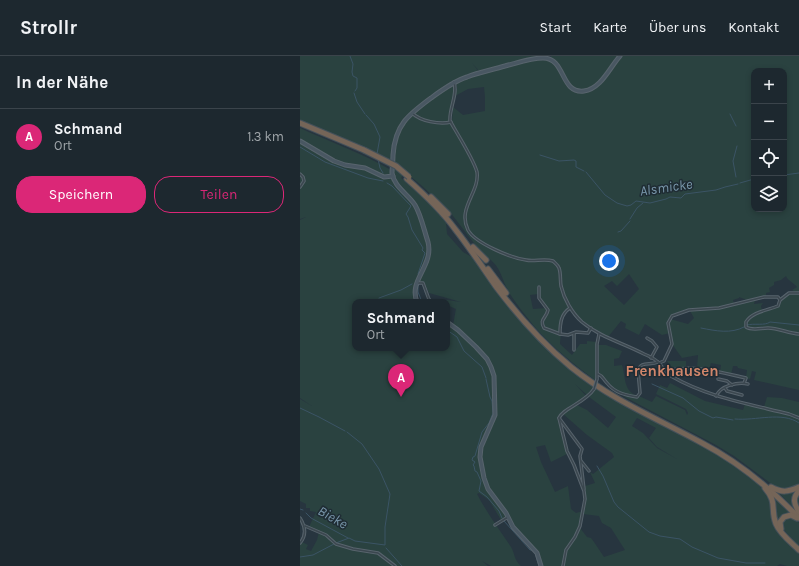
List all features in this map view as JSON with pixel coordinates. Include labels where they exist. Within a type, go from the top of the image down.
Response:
[{"type":"highway","points":[[300,123],[363,151],[408,178],[439,204],[473,247],[512,301],[557,351],[592,380],[637,407],[706,442],[737,461],[771,487],[799,513]]},
{"type":"highway","points":[[300,126],[320,136],[363,151]]},
{"type":"highway","points":[[408,178],[442,213],[462,237],[497,287],[525,322],[555,353],[609,395],[703,443],[753,476],[771,491],[799,519]]},
{"type":"highway","points":[[442,213],[450,228]]},
{"type":"highway","points":[[473,247],[486,260]]},
{"type":"highway","points":[[466,250],[482,266]]},
{"type":"highway","points":[[503,284],[512,301]]},
{"type":"highway","points":[[753,476],[770,495],[774,504],[776,523],[783,534],[799,550]]},
{"type":"highway","points":[[771,487],[784,492],[789,492],[799,487]]},
{"type":"highway","points":[[799,491],[795,496],[794,501],[799,513]]},
{"type":"highway","points":[[783,534],[780,522],[786,515],[792,515],[799,519]]},
{"type":"street","points":[[417,299],[415,295],[416,284],[428,260],[429,248],[415,204],[397,185],[393,176],[392,169],[395,140],[400,126],[411,113],[454,82],[480,73],[549,57],[559,66],[569,86],[575,90],[583,91],[591,89],[599,83],[620,56]]},
{"type":"street","points":[[454,82],[455,89],[450,115],[451,122],[476,172],[475,184],[465,213],[465,220],[468,230],[478,241],[514,257],[526,260],[553,261],[560,270],[561,286],[571,308],[581,321],[599,334],[651,358],[671,376],[716,396],[789,414],[799,418]]},
{"type":"street","points":[[411,113],[421,120],[446,124],[451,122]]},
{"type":"street","points":[[300,141],[334,161],[345,165],[365,168],[384,177],[393,176]]},
{"type":"street","points":[[300,174],[304,181],[300,187]]},
{"type":"street","points":[[416,284],[423,283],[429,299]]},
{"type":"street","points":[[539,287],[539,298],[548,310],[541,324],[544,328],[560,334],[568,335],[576,332],[588,333],[591,328]]},
{"type":"street","points":[[799,293],[789,293],[780,300],[778,306],[761,312],[748,319],[745,323],[746,327],[751,329],[775,328],[790,333],[799,334]]},
{"type":"street","points":[[598,374],[601,375],[607,383],[620,393],[637,397],[640,393],[639,368],[645,363],[654,364],[664,361],[672,344],[668,323],[672,316],[689,310],[719,308],[776,296],[780,300]]},
{"type":"street","points":[[560,334],[562,318],[566,311],[571,308]]},
{"type":"street","points":[[450,324],[483,354],[493,372],[495,415],[482,442],[480,457],[484,478],[488,489],[515,529],[535,551],[541,566]]},
{"type":"street","points":[[574,333],[574,350]]},
{"type":"street","points":[[584,491],[574,465],[567,452],[559,418],[562,413],[583,400],[594,389],[598,374],[597,344],[599,334]]},
{"type":"street","points":[[647,338],[652,340],[657,347],[651,358]]},
{"type":"street","points":[[665,372],[678,368],[697,368],[746,378],[744,383]]},
{"type":"street","points":[[718,379],[732,384]]},
{"type":"street","points":[[716,396],[732,384],[748,384]]},
{"type":"street","points":[[725,388],[727,391],[742,395]]},
{"type":"street","points":[[559,418],[582,449],[580,454],[584,479],[585,501],[580,525],[575,537],[566,550],[563,566]]},
{"type":"street","points":[[581,461],[589,471]]},
{"type":"street","points":[[495,525],[508,517]]},
{"type":"street","points":[[300,518],[305,526],[326,535],[336,544],[353,549],[378,553],[395,566]]},
{"type":"street","points":[[300,544],[303,540],[305,526]]},
{"type":"green space","points":[[300,56],[549,56],[526,61],[549,59],[559,69],[565,82],[572,89],[588,91],[597,86],[622,56],[799,56],[799,292],[797,293],[792,290],[797,287],[786,276],[781,280],[774,282],[774,285],[769,288],[770,292],[766,293],[766,296],[747,300],[739,297],[733,300],[734,304],[753,301],[755,301],[754,304],[763,303],[761,306],[762,311],[778,307],[786,296],[799,293],[799,390],[754,380],[756,372],[752,371],[750,379],[746,378],[747,370],[738,368],[737,366],[733,366],[731,375],[720,372],[721,365],[711,363],[709,370],[697,368],[698,355],[682,358],[672,344],[670,333],[662,335],[645,324],[639,335],[625,328],[626,324],[621,321],[608,337],[587,324],[570,306],[564,312],[562,318],[560,344],[572,355],[580,344],[587,344],[587,341],[597,342],[596,381],[571,362],[534,326],[510,294],[497,267],[483,255],[450,212],[405,172],[401,178],[415,189],[438,213],[446,223],[447,234],[463,252],[472,257],[527,326],[594,386],[588,396],[575,384],[587,397],[561,413],[558,419],[567,454],[551,462],[545,445],[536,447],[541,462],[555,492],[568,486],[571,509],[576,513],[583,511],[573,541],[580,528],[587,537],[591,538],[604,557],[625,550],[611,528],[602,523],[599,516],[583,514],[586,502],[585,486],[595,483],[590,472],[593,474],[614,457],[612,453],[587,435],[562,413],[577,405],[587,410],[608,428],[616,417],[589,397],[596,387],[617,401],[702,444],[753,478],[767,494],[771,503],[775,528],[799,554],[799,566],[787,566],[780,564],[777,566],[542,566],[536,550],[517,531],[508,516],[501,520],[489,500],[479,493],[477,494],[481,501],[511,547],[521,566],[491,566],[482,561],[488,566],[300,566],[300,544],[302,542],[308,545],[306,549],[311,551],[317,540],[319,532],[309,527],[316,512],[310,511],[310,508],[306,508],[306,504],[300,501],[300,399],[312,406],[300,398],[300,220],[306,217],[300,219],[300,142],[330,160],[372,170],[340,162],[322,153],[300,140],[300,128],[391,170],[392,163],[373,152],[300,120]],"holes":[[[472,63],[480,72],[503,67],[456,82],[457,89],[455,96],[468,89],[484,87],[485,111],[463,115],[453,107],[452,122],[472,162],[451,123],[446,124],[421,120],[409,114],[432,95],[451,83],[460,78],[479,72]],[[629,274],[639,289],[624,305],[604,286],[612,281],[617,286]],[[539,294],[540,300],[547,308],[533,309],[530,295]],[[689,309],[694,318],[688,324],[670,319],[675,314]],[[637,418],[656,428],[649,438],[657,447],[677,459],[657,448],[643,433],[632,426]]]},
{"type":"green space","points":[[551,56],[619,56],[595,84],[588,89],[580,91],[573,88],[566,81]]},
{"type":"green space","points":[[453,84],[454,88],[449,121],[446,123],[428,120],[420,118],[413,113]]},
{"type":"green space","points":[[598,345],[606,345],[622,351],[619,358],[614,359],[614,366],[622,365],[627,387],[637,396],[618,390],[599,373]]},
{"type":"green space","points":[[667,361],[686,361],[686,367],[671,367]]},
{"type":"green space","points":[[670,383],[705,401],[743,410],[745,404],[789,414],[799,419],[799,487],[788,491],[777,488],[734,456],[716,445],[623,396],[641,397],[652,402],[656,396],[685,410],[687,415],[688,413],[686,409],[656,394],[660,385],[667,388]]},
{"type":"green space","points":[[767,397],[782,398],[799,402],[799,418],[764,407]]},
{"type":"green space","points":[[799,489],[799,509],[796,510],[777,491]]},
{"type":"green space","points":[[769,492],[793,515],[790,514],[778,525]]},
{"type":"green space","points":[[789,517],[794,517],[799,523],[799,546],[783,527],[784,520]]},
{"type":"waterway","points":[[350,56],[353,64],[353,76],[357,78],[357,88],[355,91]]},
{"type":"waterway","points":[[354,93],[357,102],[365,114]]},
{"type":"waterway","points":[[730,114],[736,126]]},
{"type":"waterway","points":[[366,115],[374,124],[380,137],[377,154]]},
{"type":"waterway","points":[[736,177],[733,161],[737,146]]},
{"type":"waterway","points":[[300,147],[325,162],[368,178],[383,181]]},
{"type":"waterway","name":"Alsmicke","points":[[540,155],[559,161],[574,160],[576,161],[576,167],[584,171]]},
{"type":"waterway","points":[[378,159],[383,173]]},
{"type":"waterway","name":"Alsmicke","points":[[586,172],[605,195],[617,203],[627,206],[636,201],[650,203],[670,197],[681,198],[685,194],[716,190],[738,184]]},
{"type":"waterway","name":"Alsmicke","points":[[787,175],[799,173]]},
{"type":"waterway","name":"Alsmicke","points":[[740,183],[751,180]]},
{"type":"waterway","points":[[387,183],[392,186],[411,206],[406,214],[412,230],[425,253],[418,274]]},
{"type":"waterway","points":[[630,219],[637,208],[643,203]]},
{"type":"waterway","points":[[618,232],[621,231],[630,221]]},
{"type":"waterway","points":[[379,298],[401,290],[412,284]]},
{"type":"waterway","points":[[420,284],[418,286],[418,292],[421,299]]},
{"type":"waterway","points":[[747,325],[765,324],[770,322],[799,325]]},
{"type":"waterway","points":[[701,328],[718,331],[734,331],[744,327]]},
{"type":"waterway","points":[[450,332],[457,337],[464,351],[482,367],[486,378]]},
{"type":"waterway","points":[[486,379],[492,401],[493,413],[489,423],[482,432],[475,456],[472,460],[475,462],[473,465],[481,481],[479,491],[487,497],[499,511],[502,518]]},
{"type":"waterway","points":[[652,384],[683,398],[699,411],[713,418],[716,417],[733,420]]},
{"type":"waterway","points":[[300,408],[345,431]]},
{"type":"waterway","points":[[735,419],[777,417],[792,419],[799,423]]},
{"type":"waterway","points":[[336,543],[349,538],[355,541],[385,545],[385,527],[390,494],[379,469],[362,444],[347,432]]},
{"type":"waterway","points":[[597,466],[614,502],[649,532],[660,536],[680,539],[692,547],[718,558],[746,563],[765,563]]},
{"type":"waterway","name":"Bieke","points":[[306,513],[311,518],[348,538]]},
{"type":"waterway","points":[[504,521],[530,550],[533,550]]},
{"type":"waterway","points":[[300,557],[313,555],[334,544]]},
{"type":"waterway","name":"Bieke","points":[[386,548],[402,566]]},
{"type":"waterway","points":[[535,553],[539,566]]},
{"type":"place","name":"Schmand","points":[[401,397]]},
{"type":"district","name":"Frenkhausen","points":[[672,371]]}]
